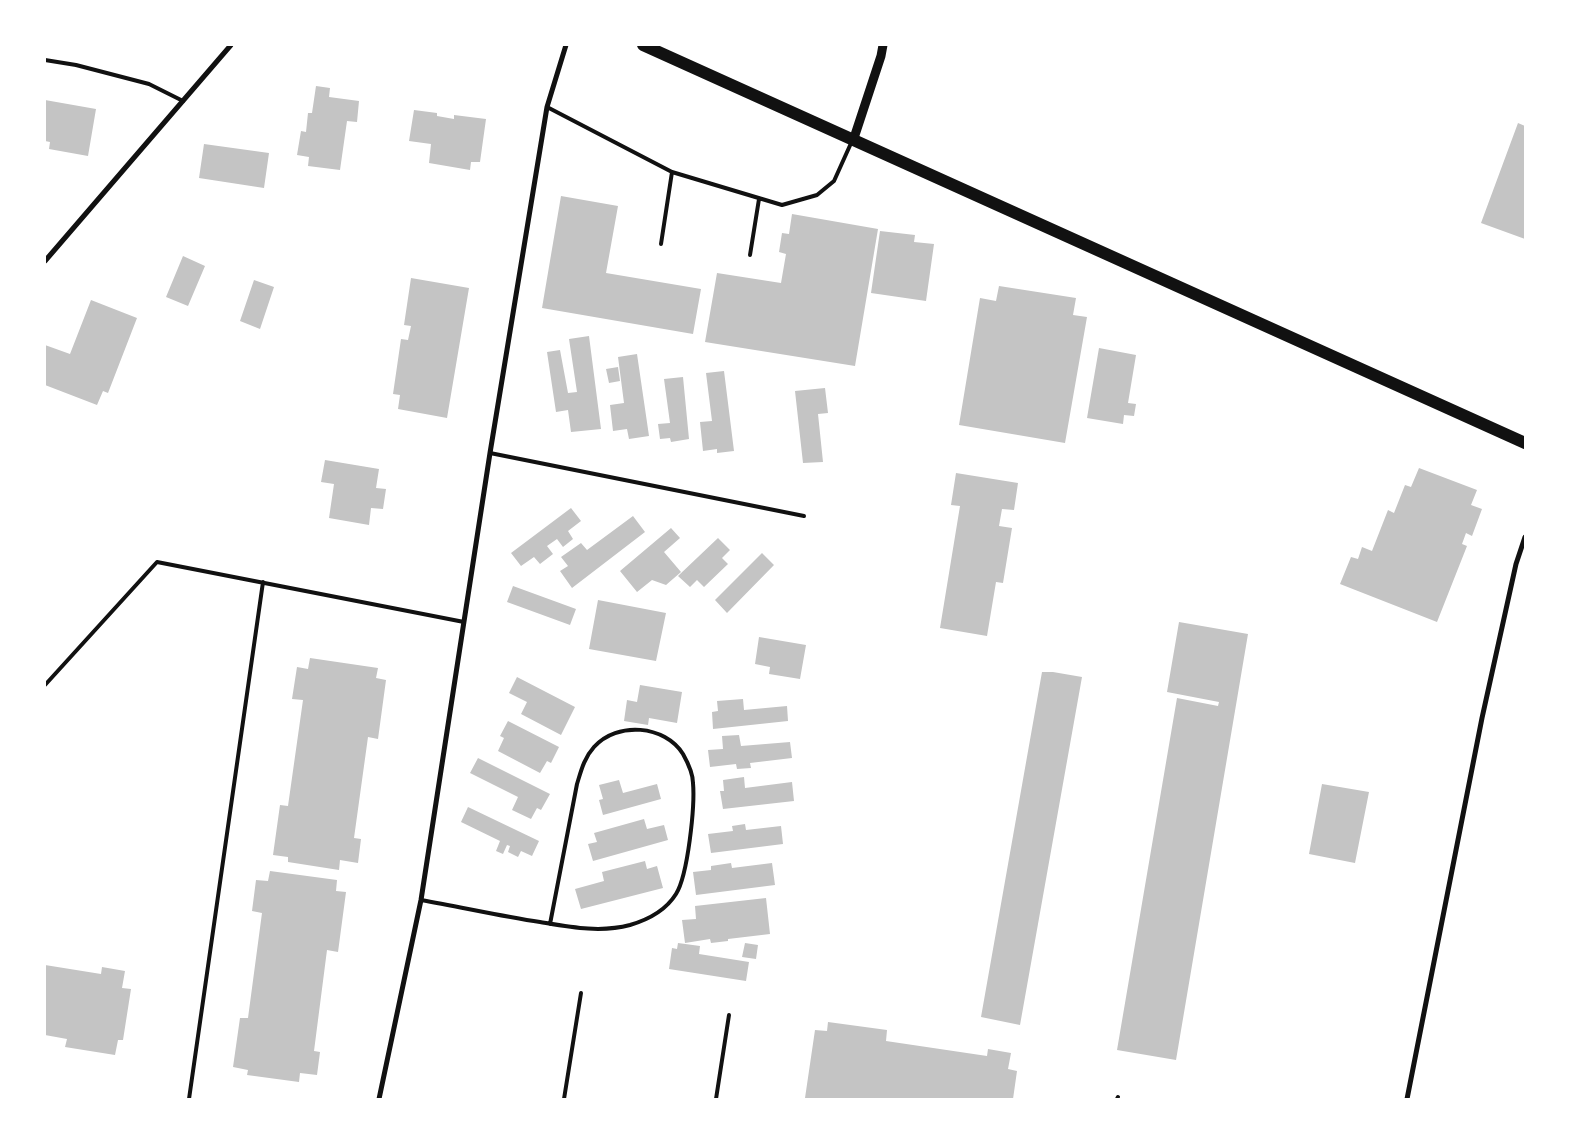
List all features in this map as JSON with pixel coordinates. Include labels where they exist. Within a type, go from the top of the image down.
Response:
[{"type":"main road","points":[[643,45],[852,141],[1525,443]]},
{"type":"street","points":[[45,261],[231,45]]},
{"type":"street","points":[[379,1099],[421,900],[490,453],[547,107],[566,45]]},
{"type":"street","points":[[852,141],[883,45]]},
{"type":"street","points":[[1406,1099],[1482,718],[1516,564],[1525,537]]},
{"type":"lane","points":[[45,60],[149,84],[183,101]]},
{"type":"lane","points":[[547,107],[672,172],[782,205],[817,195],[834,181],[852,141]]},
{"type":"lane","points":[[661,244],[672,172]]},
{"type":"lane","points":[[750,256],[759,199]]},
{"type":"lane","points":[[490,453],[804,516]]},
{"type":"lane","points":[[45,685],[158,562],[464,622]]},
{"type":"lane","points":[[189,1099],[264,582]]},
{"type":"lane","points":[[421,900],[550,924],[579,929],[604,929],[630,925],[657,913],[676,894],[683,878],[694,783],[692,772],[683,754],[667,738],[641,730],[627,730],[603,739],[594,747],[583,762],[550,924]]},
{"type":"lane","points":[[564,1099],[581,993]]},
{"type":"lane","points":[[716,1099],[729,1015]]},
{"type":"building","points":[[316,86],[330,88],[329,97],[359,101],[357,122],[347,121],[340,170],[308,166],[309,157],[297,155],[301,131],[306,132],[308,113],[312,113]]},
{"type":"building","points":[[45,100],[96,109],[88,156],[49,149],[50,142],[45,141]]},
{"type":"building","points":[[414,110],[437,113],[437,116],[454,119],[454,115],[486,119],[480,162],[471,162],[470,170],[429,163],[431,144],[409,141]]},
{"type":"building","points":[[1518,123],[1525,126],[1525,239],[1481,223]]},
{"type":"building","points":[[204,144],[269,153],[264,188],[199,178]]},
{"type":"building","points":[[561,196],[618,206],[606,273],[701,289],[693,334],[542,308]]},
{"type":"building","points":[[792,214],[878,229],[855,366],[705,342],[717,273],[781,283],[786,254],[779,252],[782,233],[789,234]]},
{"type":"building","points":[[880,231],[915,235],[914,242],[934,244],[926,301],[871,293]]},
{"type":"building","points":[[183,256],[205,266],[188,306],[166,297]]},
{"type":"building","points":[[411,278],[469,288],[447,418],[398,409],[400,395],[393,394],[401,339],[408,340],[411,326],[404,325]]},
{"type":"building","points":[[254,280],[274,287],[260,329],[240,321]]},
{"type":"building","points":[[999,286],[1076,298],[1073,315],[1087,317],[1065,443],[959,425],[980,298],[996,301]]},
{"type":"building","points":[[91,300],[137,318],[108,393],[103,391],[97,405],[45,385],[45,345],[70,354]]},
{"type":"building","points":[[589,336],[601,429],[571,432],[568,410],[556,412],[547,352],[560,350],[568,393],[577,392],[569,339]]},
{"type":"building","points":[[1099,348],[1136,355],[1128,403],[1136,404],[1134,416],[1124,415],[1123,424],[1087,418]]},
{"type":"building","points":[[637,354],[649,436],[629,439],[627,429],[613,431],[610,405],[624,403],[618,357]]},
{"type":"building","points":[[618,367],[620,381],[609,383],[606,369]]},
{"type":"building","points":[[724,371],[734,451],[717,453],[717,449],[703,451],[700,422],[712,421],[706,373]]},
{"type":"building","points":[[683,377],[689,439],[671,442],[670,438],[660,439],[658,424],[670,423],[664,379]]},
{"type":"building","points":[[825,388],[828,413],[818,414],[823,462],[803,463],[795,391]]},
{"type":"building","points":[[325,460],[379,469],[376,488],[386,489],[383,509],[371,508],[369,525],[329,518],[334,484],[321,482]]},
{"type":"building","points":[[1419,468],[1477,490],[1471,505],[1482,509],[1472,536],[1466,533],[1462,544],[1467,546],[1437,622],[1340,584],[1351,557],[1358,559],[1362,547],[1372,551],[1388,510],[1394,513],[1405,485],[1411,487]]},
{"type":"building","points":[[956,473],[1018,483],[1014,510],[1002,509],[999,526],[1012,528],[1003,583],[996,582],[987,636],[940,628],[960,506],[951,505]]},
{"type":"building","points":[[571,508],[581,521],[568,531],[573,539],[563,547],[557,539],[547,546],[553,554],[540,564],[534,557],[521,566],[511,553]]},
{"type":"building","points":[[633,516],[645,532],[572,588],[560,571],[568,566],[561,557],[581,543],[587,550]]},
{"type":"building","points":[[671,528],[680,538],[664,552],[681,572],[666,585],[652,580],[637,592],[620,571]]},
{"type":"building","points":[[718,538],[730,550],[722,558],[728,564],[704,587],[697,580],[690,587],[678,576]]},
{"type":"building","points":[[762,553],[774,565],[727,613],[715,600]]},
{"type":"building","points":[[513,586],[576,609],[570,625],[507,602]]},
{"type":"building","points":[[598,600],[666,613],[656,661],[589,649]]},
{"type":"building","points":[[1179,622],[1248,634],[1176,1060],[1117,1050],[1177,698],[1218,706],[1219,702],[1167,692]]},
{"type":"building","points":[[759,637],[806,645],[800,679],[769,674],[770,667],[755,664]]},
{"type":"building","points":[[310,658],[378,668],[376,678],[386,680],[378,739],[368,737],[354,838],[361,839],[358,863],[340,860],[339,870],[288,862],[288,857],[273,855],[280,805],[288,806],[303,700],[292,699],[297,667],[308,669]]},
{"type":"building","points":[[1042,672],[1082,677],[1020,1025],[981,1017]]},
{"type":"building","points":[[517,677],[575,707],[561,735],[521,714],[527,702],[509,693]]},
{"type":"building","points":[[640,685],[682,692],[677,723],[649,718],[648,725],[624,721],[627,700],[637,702]]},
{"type":"building","points":[[743,699],[744,710],[787,706],[788,721],[713,729],[712,712],[718,711],[717,701]]},
{"type":"building","points":[[508,721],[559,747],[551,763],[547,761],[540,773],[498,751],[504,738],[500,736]]},
{"type":"building","points":[[739,735],[741,746],[790,742],[792,758],[750,763],[751,768],[737,769],[736,764],[710,767],[708,750],[723,749],[722,736]]},
{"type":"building","points":[[478,758],[550,794],[541,810],[537,808],[531,819],[512,810],[518,797],[470,773]]},
{"type":"building","points":[[744,777],[745,788],[792,782],[794,801],[723,809],[720,791],[724,791],[723,780]]},
{"type":"building","points":[[619,780],[623,793],[657,784],[661,799],[603,815],[599,800],[603,799],[599,785]]},
{"type":"building","points":[[1322,784],[1369,792],[1355,863],[1309,854]]},
{"type":"building","points":[[468,807],[539,841],[532,856],[521,851],[518,857],[508,852],[510,846],[507,845],[503,854],[496,851],[500,841],[461,822]]},
{"type":"building","points":[[644,819],[647,829],[664,825],[668,840],[593,861],[588,844],[597,842],[594,833]]},
{"type":"building","points":[[745,824],[746,830],[781,826],[783,844],[711,853],[708,834],[733,831],[732,826]]},
{"type":"building","points":[[645,861],[647,869],[657,866],[663,888],[581,909],[575,889],[604,881],[602,872]]},
{"type":"building","points":[[731,863],[732,868],[772,863],[775,885],[696,895],[693,872],[711,870],[711,866]]},
{"type":"building","points":[[270,871],[337,880],[336,891],[346,892],[338,952],[327,950],[314,1051],[320,1052],[317,1075],[300,1073],[299,1082],[247,1075],[248,1070],[233,1067],[240,1018],[248,1018],[262,913],[252,911],[256,880],[268,881]]},
{"type":"building","points":[[766,898],[770,934],[711,943],[710,939],[685,943],[682,920],[696,919],[695,906]]},
{"type":"building","points":[[678,943],[700,946],[699,954],[749,962],[746,981],[669,969],[672,948],[677,949]]},
{"type":"building","points":[[745,943],[758,945],[756,959],[742,957]]},
{"type":"building","points":[[45,965],[101,974],[102,967],[125,971],[122,988],[131,989],[123,1040],[118,1040],[115,1055],[65,1047],[67,1039],[45,1035]]},
{"type":"building","points":[[828,1022],[887,1030],[886,1041],[987,1056],[988,1049],[1011,1053],[1008,1069],[1017,1071],[1013,1099],[805,1098],[815,1030],[827,1031]]}]
